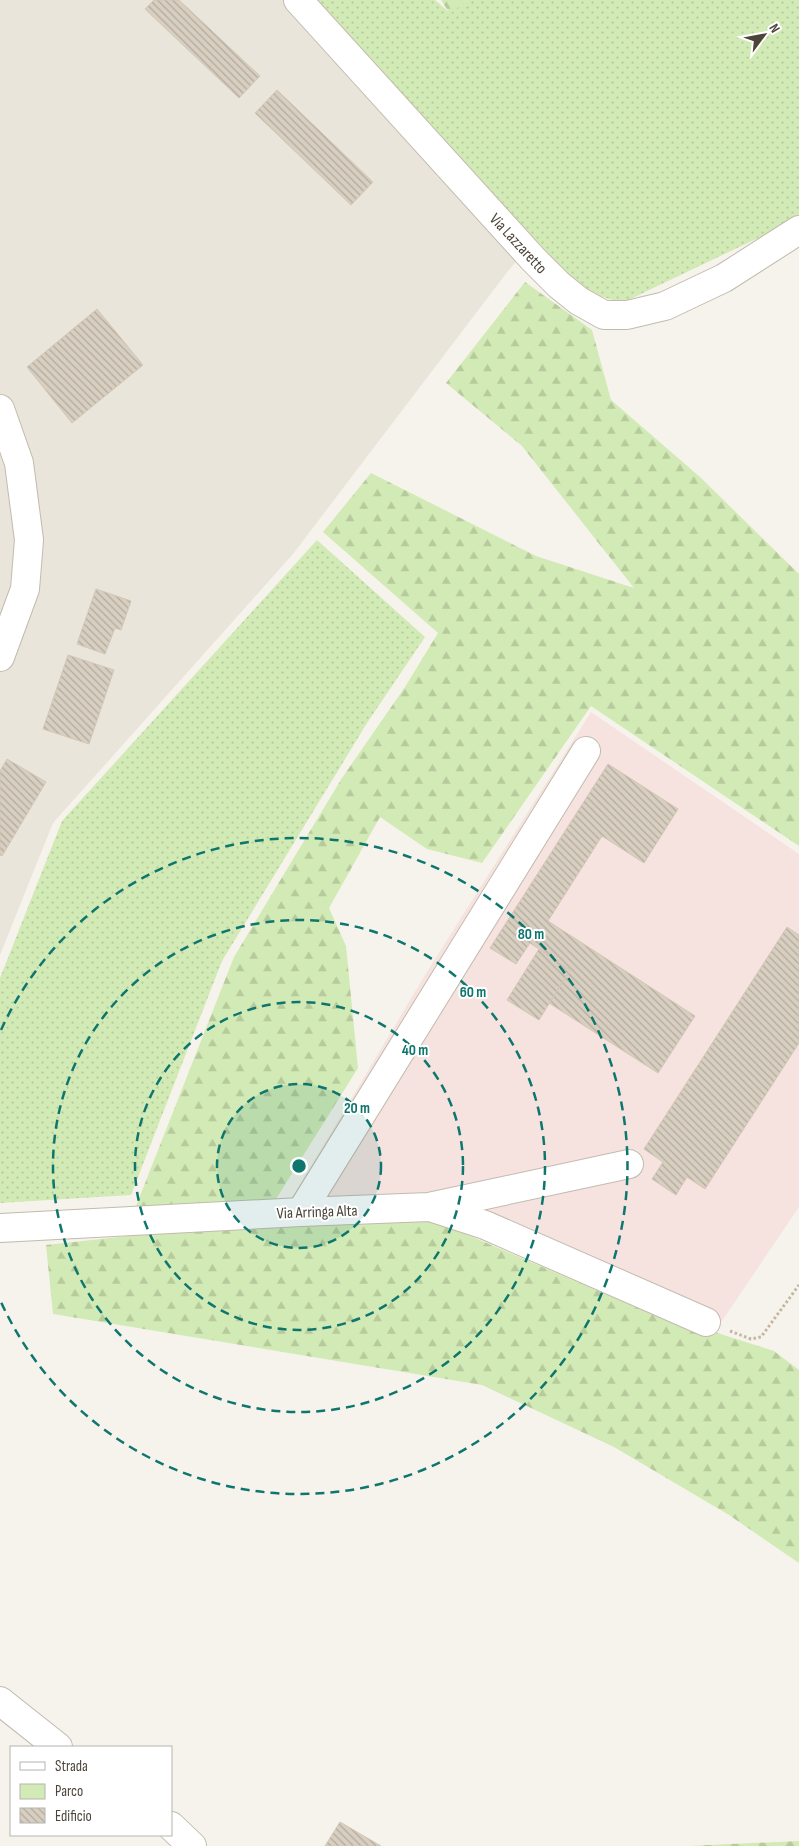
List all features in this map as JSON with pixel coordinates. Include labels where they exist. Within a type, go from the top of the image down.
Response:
[{"type":"street","name":"Via Lazzaretto","points":[[298,0],[558,285],[579,301],[604,315],[627,315],[665,306],[724,278],[799,230]]},
{"type":"street","points":[[0,409],[19,463],[29,540],[25,589],[0,657]]},
{"type":"street","points":[[300,1212],[586,751]]},
{"type":"street","name":"Via Arringa Alta","points":[[0,1228],[429,1207],[629,1164]]},
{"type":"street","points":[[429,1207],[485,1225],[706,1322]]},
{"type":"street","points":[[0,1701],[57,1746]]},
{"type":"street","points":[[172,1827],[192,1846]]},
{"type":"path","points":[[706,1322],[751,1339],[761,1337],[799,1284]]},
{"type":"shaded area","points":[[0,0],[307,0],[533,242],[508,271],[293,554],[53,823],[0,955]]},
{"type":"shaded area","points":[[591,712],[799,854],[799,1207],[722,1321],[542,1237],[283,1213],[425,975]]},
{"type":"green space","points":[[298,0],[435,0],[450,13],[467,0],[799,0],[799,215],[779,228],[622,303],[587,292],[533,259]]},
{"type":"green space","points":[[441,0],[467,0],[450,14]]},
{"type":"green space","points":[[525,282],[592,330],[611,400],[700,477],[799,574],[799,846],[591,706],[482,863],[427,849],[380,817],[329,908],[346,946],[358,1068],[271,1207],[136,1206],[234,957],[342,778],[405,687],[438,633],[323,532],[371,473],[536,556],[634,588],[522,446],[446,383]]},
{"type":"green space","points":[[317,540],[425,637],[367,723],[222,961],[131,1195],[0,1203],[0,978],[62,821]]},
{"type":"green space","points":[[426,1217],[638,1308],[774,1351],[799,1370],[799,1563],[729,1515],[614,1447],[482,1385],[53,1314],[46,1245],[265,1221]]},
{"type":"green space","points":[[799,1841],[799,1846],[687,1846]]},
{"type":"building","points":[[154,0],[179,0],[260,76],[239,98],[145,9]]},
{"type":"building","points":[[277,90],[373,182],[351,205],[255,113]]},
{"type":"building","points":[[97,309],[143,365],[72,423],[27,367]]},
{"type":"building","points":[[96,589],[131,601],[121,630],[115,628],[105,654],[77,644]]},
{"type":"building","points":[[68,655],[114,670],[89,744],[43,729]]},
{"type":"building","points":[[7,759],[46,782],[2,856],[0,855],[0,771]]},
{"type":"building","points":[[608,764],[678,809],[644,863],[602,836],[548,921],[695,1016],[658,1073],[549,1003],[570,970],[530,943],[516,964],[490,948]]},
{"type":"building","points":[[787,927],[799,935],[799,1043],[705,1189],[687,1177],[676,1195],[652,1179],[663,1162],[644,1149]]},
{"type":"building","points":[[539,949],[570,970],[539,1020],[507,1000]]},
{"type":"building","points":[[340,1822],[381,1846],[325,1846]]}]
